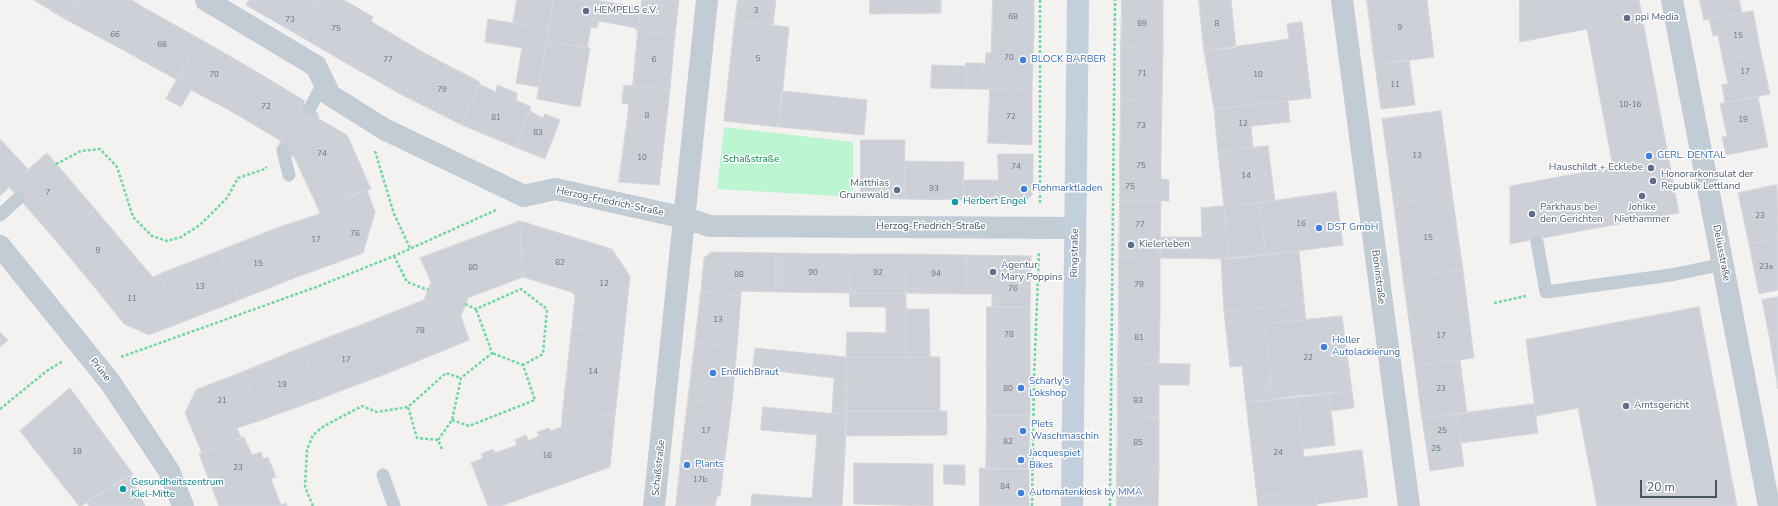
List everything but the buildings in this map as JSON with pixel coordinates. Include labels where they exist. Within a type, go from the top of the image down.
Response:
[{"type":"main road","name":"Ringstraße","points":[[1072,506],[1078,0]]},
{"type":"street","name":"Herzog-Friedrich-Straße","points":[[206,0],[316,66],[330,95],[384,129],[524,196],[555,189],[685,218],[710,226],[1075,228]]},
{"type":"street","name":"Schaßstraße","points":[[654,506],[707,0]]},
{"type":"street","name":"Boninstraße","points":[[1342,0],[1409,506]]},
{"type":"street","name":"Deliusstraße","points":[[1672,0],[1724,264],[1769,506]]},
{"type":"street","name":"Prüne","points":[[0,246],[98,366],[169,471],[183,506]]},
{"type":"lane","points":[[310,108],[324,82]]},
{"type":"lane","points":[[283,151],[289,175]]},
{"type":"lane","points":[[0,215],[19,198]]},
{"type":"lane","points":[[1537,242],[1546,292],[1671,276],[1724,264]]},
{"type":"lane","points":[[383,475],[394,506]]},
{"type":"path","points":[[1110,506],[1115,0]]},
{"type":"path","points":[[384,129],[374,150],[394,214],[410,248]]},
{"type":"path","points":[[56,164],[81,151],[100,149],[117,167],[133,217],[152,236],[167,241],[181,237],[200,224],[227,198],[238,178],[265,169],[283,151]]},
{"type":"path","points":[[98,366],[319,286],[394,256],[501,208],[509,189]]},
{"type":"path","points":[[394,256],[406,282],[428,290]]},
{"type":"path","points":[[476,309],[521,289],[547,309],[543,354],[523,365]]},
{"type":"path","points":[[1494,303],[1546,292]]},
{"type":"path","points":[[452,420],[469,426],[535,400],[523,365],[492,353],[476,309],[465,304]]},
{"type":"path","points":[[438,440],[452,420],[461,378],[492,353]]},
{"type":"path","points":[[0,409],[48,370]]},
{"type":"path","points":[[313,506],[305,488],[307,450],[313,435],[324,426],[362,406],[377,412],[408,407],[446,373],[461,378]]},
{"type":"path","points":[[408,407],[417,438],[438,440]]},
{"type":"path","points":[[438,440],[442,449]]},
{"type":"green space","name":"Schaßstraße","points":[[724,127],[853,142],[853,197],[717,189]]},
{"type":"place","name":"HEMPELS e.V.","points":[[586,11]]},
{"type":"place","name":"ppi Media","points":[[1627,18]]},
{"type":"place","name":"BLOCK BARBER","points":[[1023,60]]},
{"type":"place","name":"GERL. DENTAL","points":[[1649,156]]},
{"type":"place","name":"Hauschildt + Ecklebe","points":[[1651,168]]},
{"type":"place","name":"Honorarkonsulat der Republik Lettland","points":[[1653,181]]},
{"type":"place","name":"Flohmarktladen","points":[[1024,189]]},
{"type":"place","name":"Matthias Grunewald","points":[[897,190]]},
{"type":"place","name":"Johlke Niethammer","points":[[1642,196]]},
{"type":"place","name":"Herbert Engel","points":[[955,202]]},
{"type":"place","name":"Parkhaus bei den Gerichten","points":[[1532,214]]},
{"type":"place","name":"DST GmbH","points":[[1319,228]]},
{"type":"place","name":"Kielerleben","points":[[1131,245]]},
{"type":"place","name":"Agentur Mary Poppins","points":[[993,272]]},
{"type":"place","name":"Holler Autolackierung","points":[[1324,347]]},
{"type":"place","name":"EndlichBraut","points":[[713,373]]},
{"type":"place","name":"Scharly's Lokshop","points":[[1021,388]]},
{"type":"place","name":"Amtsgericht","points":[[1626,406]]},
{"type":"place","name":"Piets Waschmaschin","points":[[1023,431]]},
{"type":"place","name":"Jacquespiet Bikes","points":[[1021,460]]},
{"type":"place","name":"Plants","points":[[687,465]]},
{"type":"place","name":"Gesundheitszentrum Kiel-Mitte","points":[[123,489]]},
{"type":"place","name":"Automatenkiosk by MMA","points":[[1021,493]]}]
